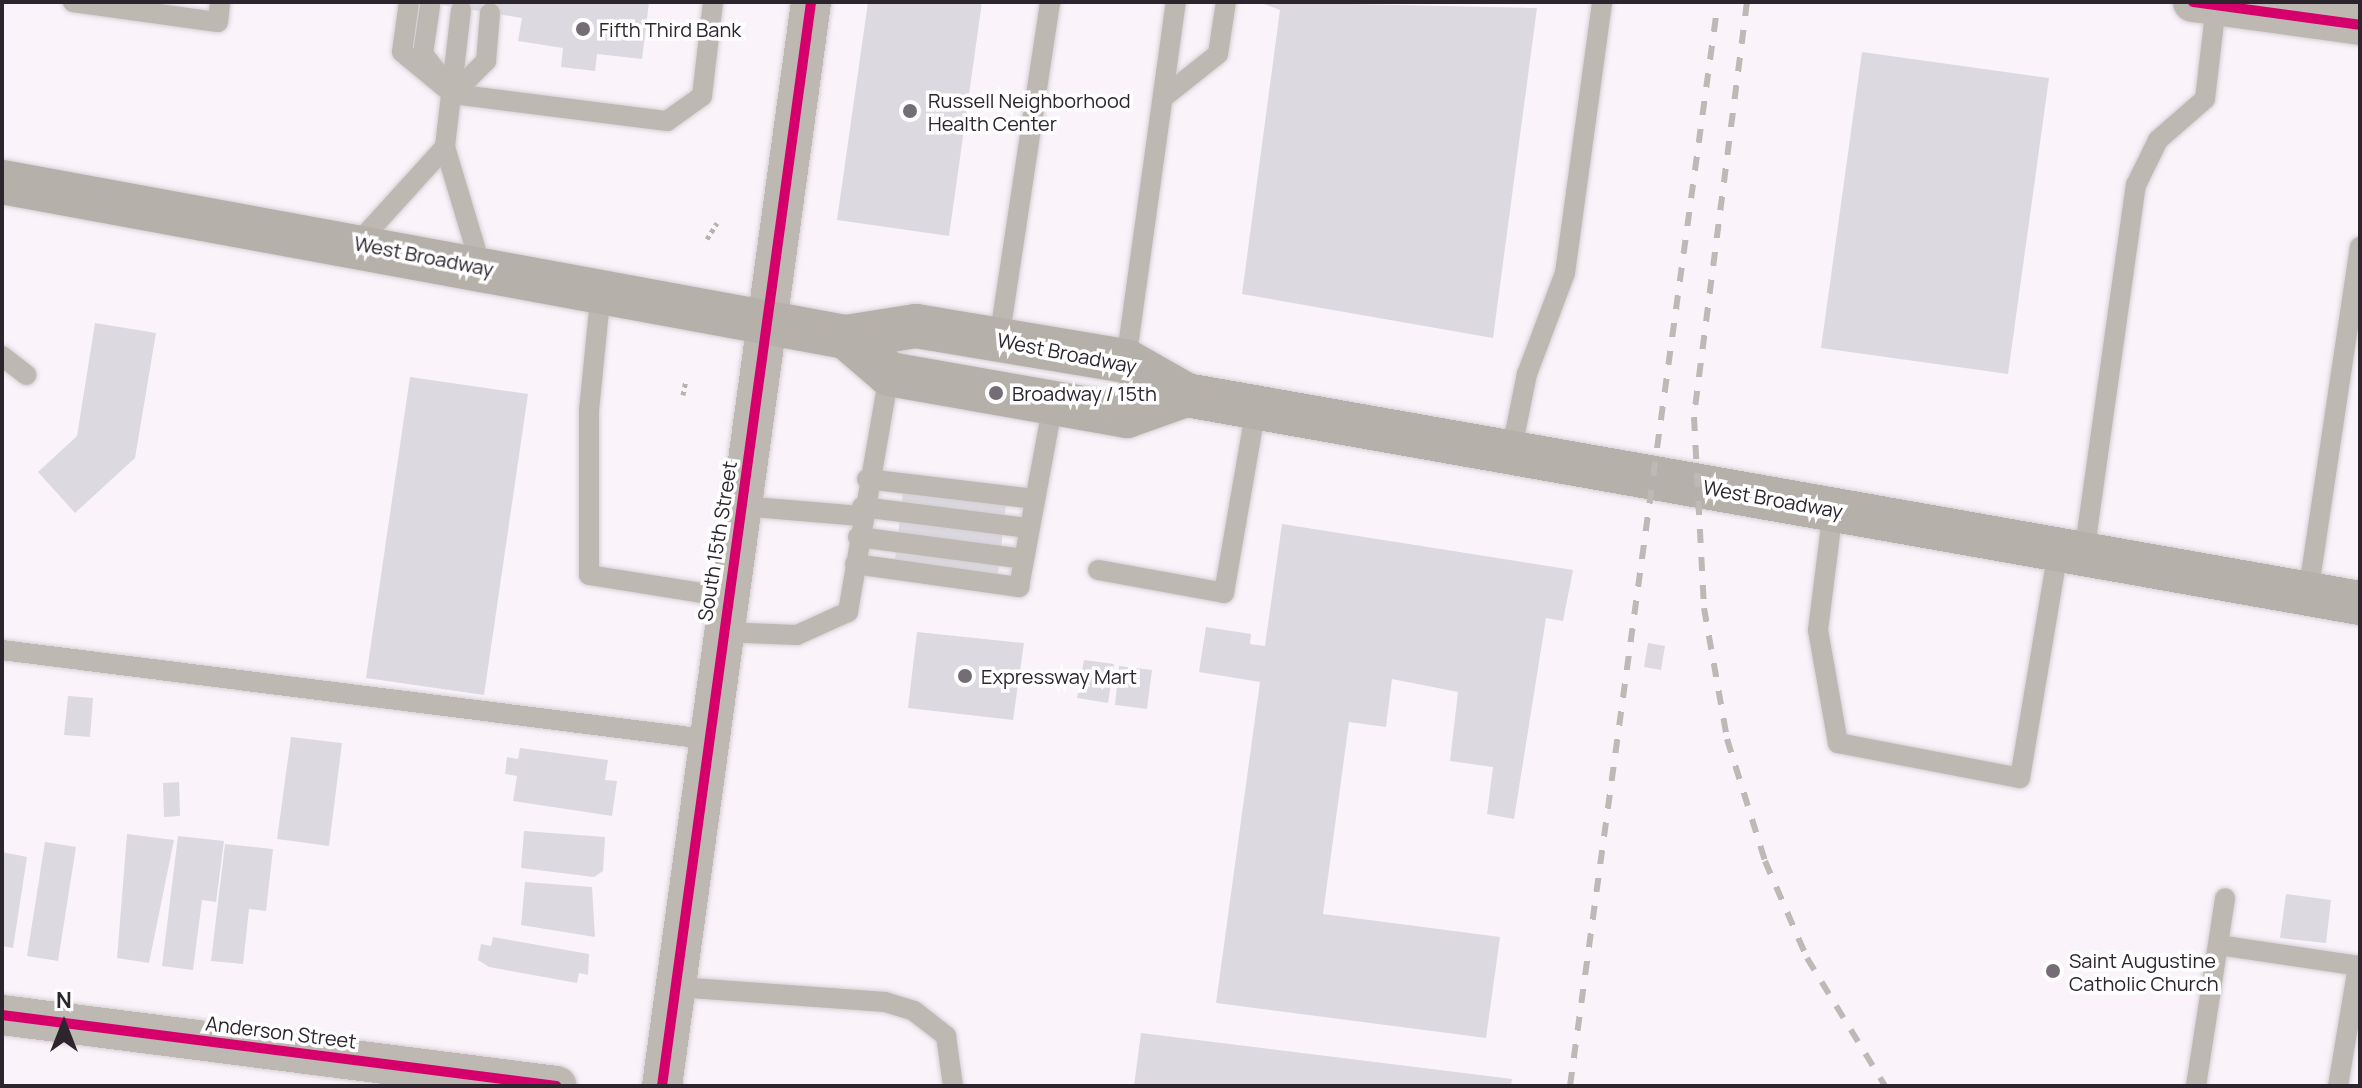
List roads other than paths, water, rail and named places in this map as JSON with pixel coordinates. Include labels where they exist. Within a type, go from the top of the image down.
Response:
[{"type":"main road","name":"West Broadway","points":[[2,182],[358,243],[770,325],[846,337],[916,326],[1126,361],[1186,395],[2360,603]]},
{"type":"main road","points":[[846,337],[889,374]]},
{"type":"main road","name":"West Broadway","points":[[889,374],[1127,416],[1186,395]]},
{"type":"street","name":"South 15th Street","points":[[662,1086],[723,614],[770,325],[811,2]]},
{"type":"street","points":[[2205,4],[2360,25]]},
{"type":"street","name":"Anderson Street","points":[[2,1015],[556,1086]]},
{"type":"lane","points":[[73,2],[218,22],[220,2]]},
{"type":"lane","points":[[409,2],[402,52],[453,94],[667,121],[702,96],[713,2]]},
{"type":"lane","points":[[999,340],[1050,2]]},
{"type":"lane","points":[[1126,361],[1176,2]]},
{"type":"lane","points":[[1164,97],[1218,54],[1226,2]]},
{"type":"lane","points":[[1511,453],[1527,374],[1565,273],[1602,2]]},
{"type":"lane","points":[[1833,510],[1818,630],[1838,743],[2020,778],[2071,552],[2136,185],[2158,140],[2205,99],[2205,4]]},
{"type":"lane","points":[[430,6],[423,54],[453,94]]},
{"type":"lane","points":[[461,10],[448,82],[453,94],[445,147],[481,267]]},
{"type":"lane","points":[[453,94],[486,61],[490,13]]},
{"type":"lane","points":[[358,243],[445,147]]},
{"type":"lane","points":[[2308,594],[2360,247]]},
{"type":"lane","points":[[601,290],[589,410],[589,575],[797,635],[848,612],[867,479],[889,374]]},
{"type":"lane","points":[[2,356],[26,375]]},
{"type":"lane","points":[[855,564],[1019,587],[1053,403]]},
{"type":"lane","points":[[1098,570],[1224,593],[1256,407]]},
{"type":"lane","points":[[867,479],[1034,499]]},
{"type":"lane","points":[[741,506],[862,512],[1029,528]]},
{"type":"lane","points":[[858,537],[1024,559]]},
{"type":"lane","points":[[2,650],[706,739]]},
{"type":"lane","points":[[2196,1086],[2225,898]]},
{"type":"lane","points":[[2219,945],[2359,966],[2338,1086]]},
{"type":"lane","points":[[677,987],[885,1002],[914,1011],[946,1036],[953,1086]]},
{"type":"railway","points":[[1570,1086],[1718,2]]},
{"type":"railway","points":[[1747,2],[1694,417],[1704,608],[1727,739],[1765,861],[1807,958],[1885,1086]]},
{"type":"place","name":"Fifth Third Bank","points":[[583,29]]},
{"type":"place","name":"Russell Neighborhood Health Center","points":[[910,111]]},
{"type":"place","name":"Broadway / 15th","points":[[996,393]]},
{"type":"place","name":"Expressway Mart","points":[[965,676]]},
{"type":"place","name":"Saint Augustine Catholic Church","points":[[2053,971]]}]
